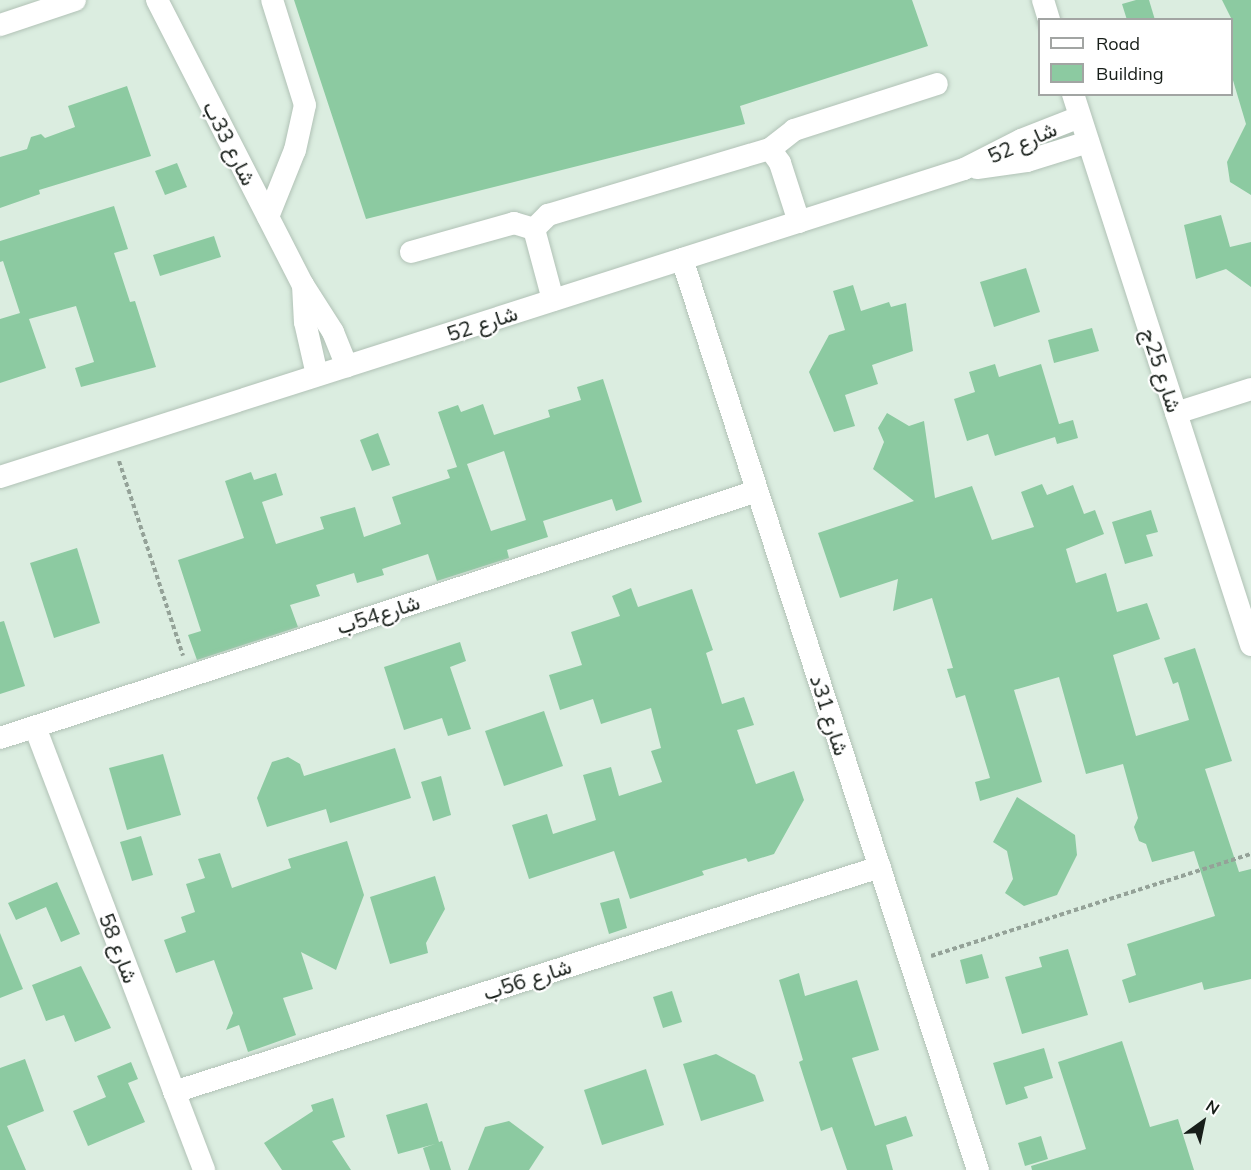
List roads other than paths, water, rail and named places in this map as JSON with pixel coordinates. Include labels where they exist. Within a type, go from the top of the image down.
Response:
[{"type":"street","points":[[0,25],[75,0]]},
{"type":"street","name":"شارع 33ب","points":[[157,0],[303,285],[333,332],[347,366]]},
{"type":"street","points":[[268,217],[296,150],[305,105],[272,0]]},
{"type":"street","points":[[1043,0],[1048,18]]},
{"type":"street","points":[[534,229],[548,215],[770,148],[795,130],[937,84]]},
{"type":"street","name":"شارع 25ج","points":[[1074,96],[1251,645]]},
{"type":"street","name":"شارع 52","points":[[964,170],[1021,140],[1080,117]]},
{"type":"street","name":"شارع 52","points":[[0,477],[964,170],[1027,161],[1088,142]]},
{"type":"street","points":[[770,148],[780,163],[799,222]]},
{"type":"street","points":[[411,252],[513,223],[534,229]]},
{"type":"street","points":[[534,229],[553,300]]},
{"type":"street","name":"شارع 31د","points":[[682,259],[978,1170]]},
{"type":"street","name":"شارع 33ب","points":[[303,285],[305,322],[317,375]]},
{"type":"street","points":[[1176,413],[1251,389]]},
{"type":"street","name":"شارع54ب","points":[[0,738],[757,491]]},
{"type":"street","name":"شارع 58","points":[[35,727],[204,1170]]},
{"type":"street","name":"شارع 56ب","points":[[174,1092],[880,867]]}]
